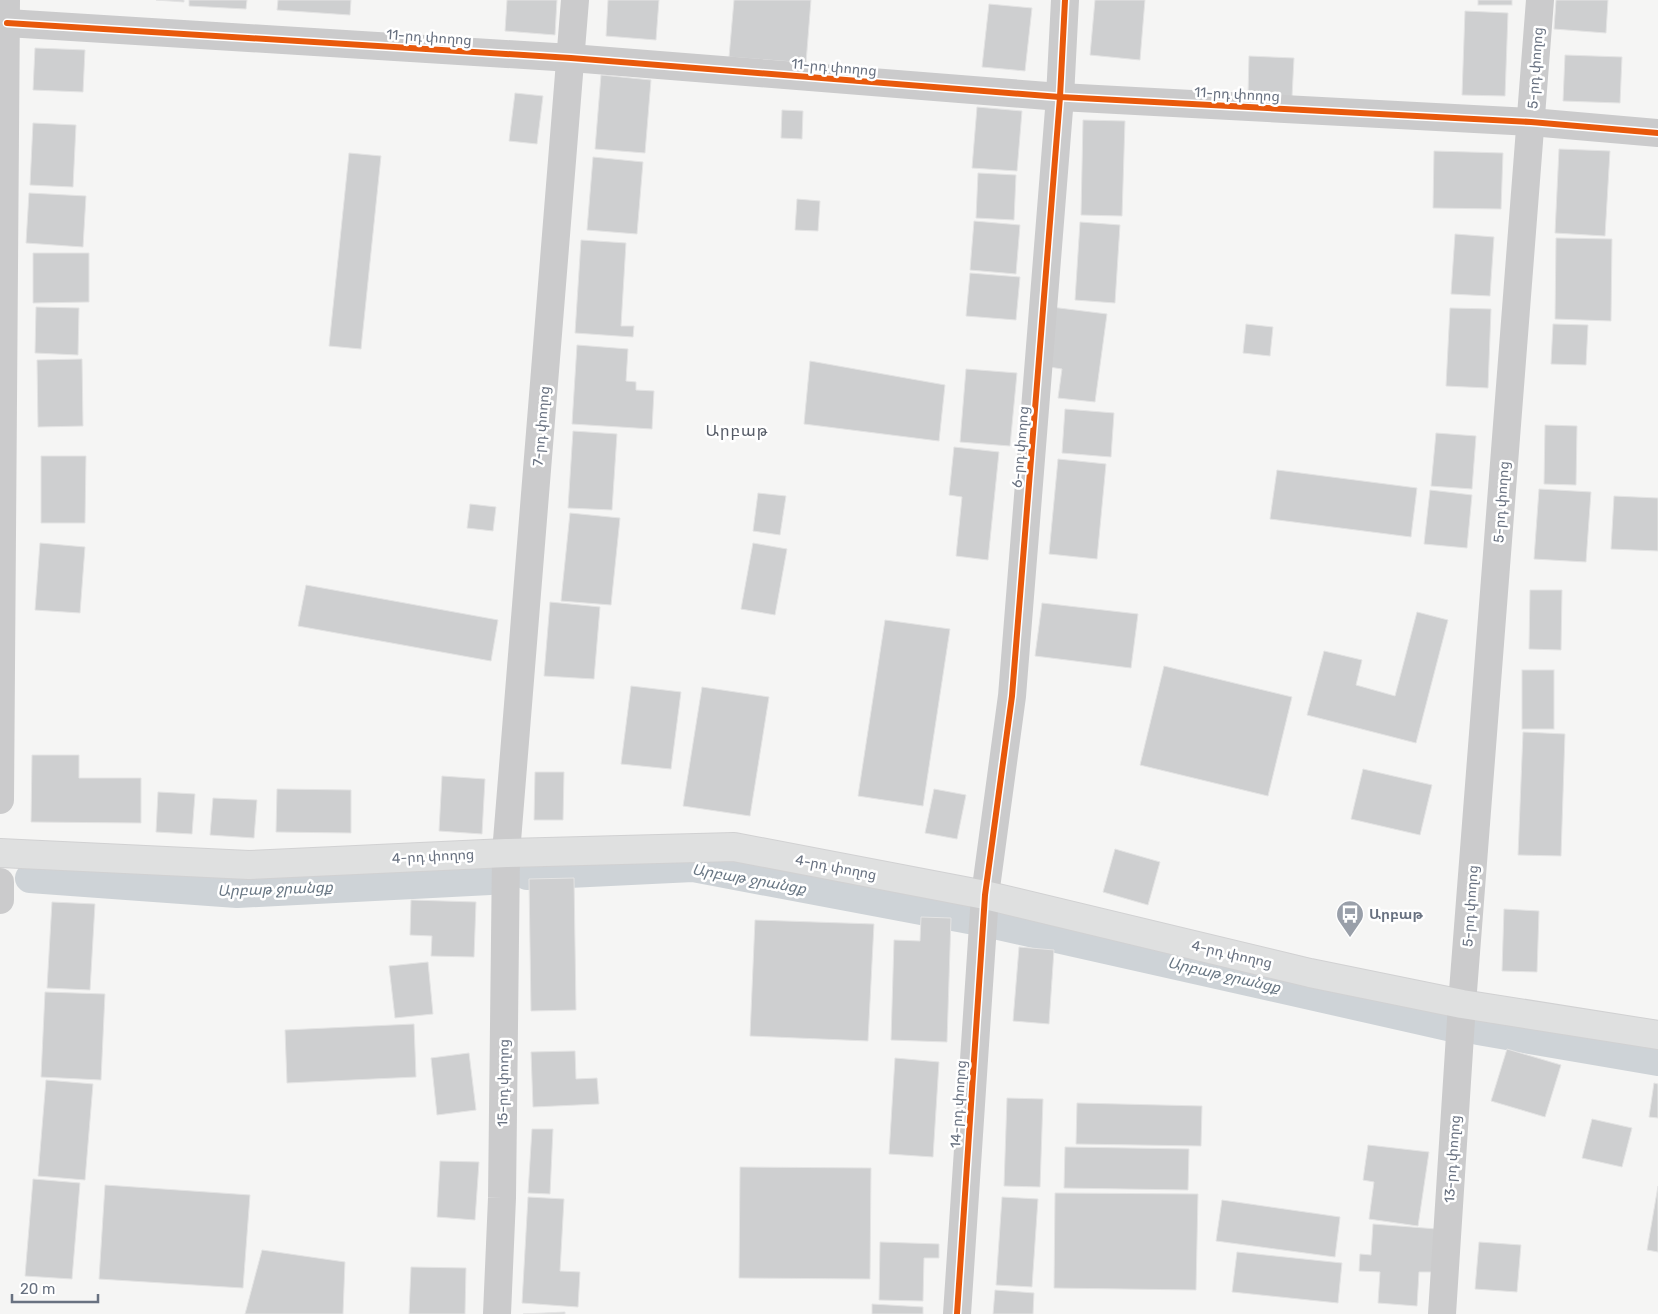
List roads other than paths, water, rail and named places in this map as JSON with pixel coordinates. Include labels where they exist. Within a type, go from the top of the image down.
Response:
[{"type":"main road","name":"4-րդ փողոց","points":[[0,853],[249,865],[506,853],[734,847],[984,895],[1310,973],[1462,1004],[1658,1035]]},
{"type":"street","name":"7-րդ փողոց","points":[[506,853],[575,0]]},
{"type":"street","name":"6-րդ փողոց","points":[[984,895],[1012,696],[1060,97],[1065,0]]},
{"type":"street","name":"5-րդ փողոց","points":[[1462,1004],[1540,0]]},
{"type":"street","name":"11-րդ փողոց","points":[[7,12],[1060,97],[1531,122],[1658,133]]},
{"type":"street","points":[[0,800],[7,12]]},
{"type":"street","name":"15-րդ փողոց","points":[[497,1314],[502,1198],[506,853]]},
{"type":"street","points":[[0,882],[0,900]]},
{"type":"street","name":"14-րդ փողոց","points":[[957,1314],[984,895]]},
{"type":"street","name":"13-րդ փողոց","points":[[1442,1314],[1462,1004]]},
{"type":"waterway","name":"Արբաթ ջրանցք","points":[[527,875],[693,867],[969,919]]},
{"type":"waterway","name":"Արբաթ ջրանցք","points":[[30,878],[237,893],[490,880]]},
{"type":"waterway","name":"Արբաթ ջրանցք","points":[[999,925],[1448,1026]]},
{"type":"waterway","name":"Արբաթ ջրանցք","points":[[1478,1030],[1658,1061]]},
{"type":"place","name":"Արբաթ","points":[[1350,938]]},
{"type":"district","name":"Արբաթ","points":[[737,430]]}]
